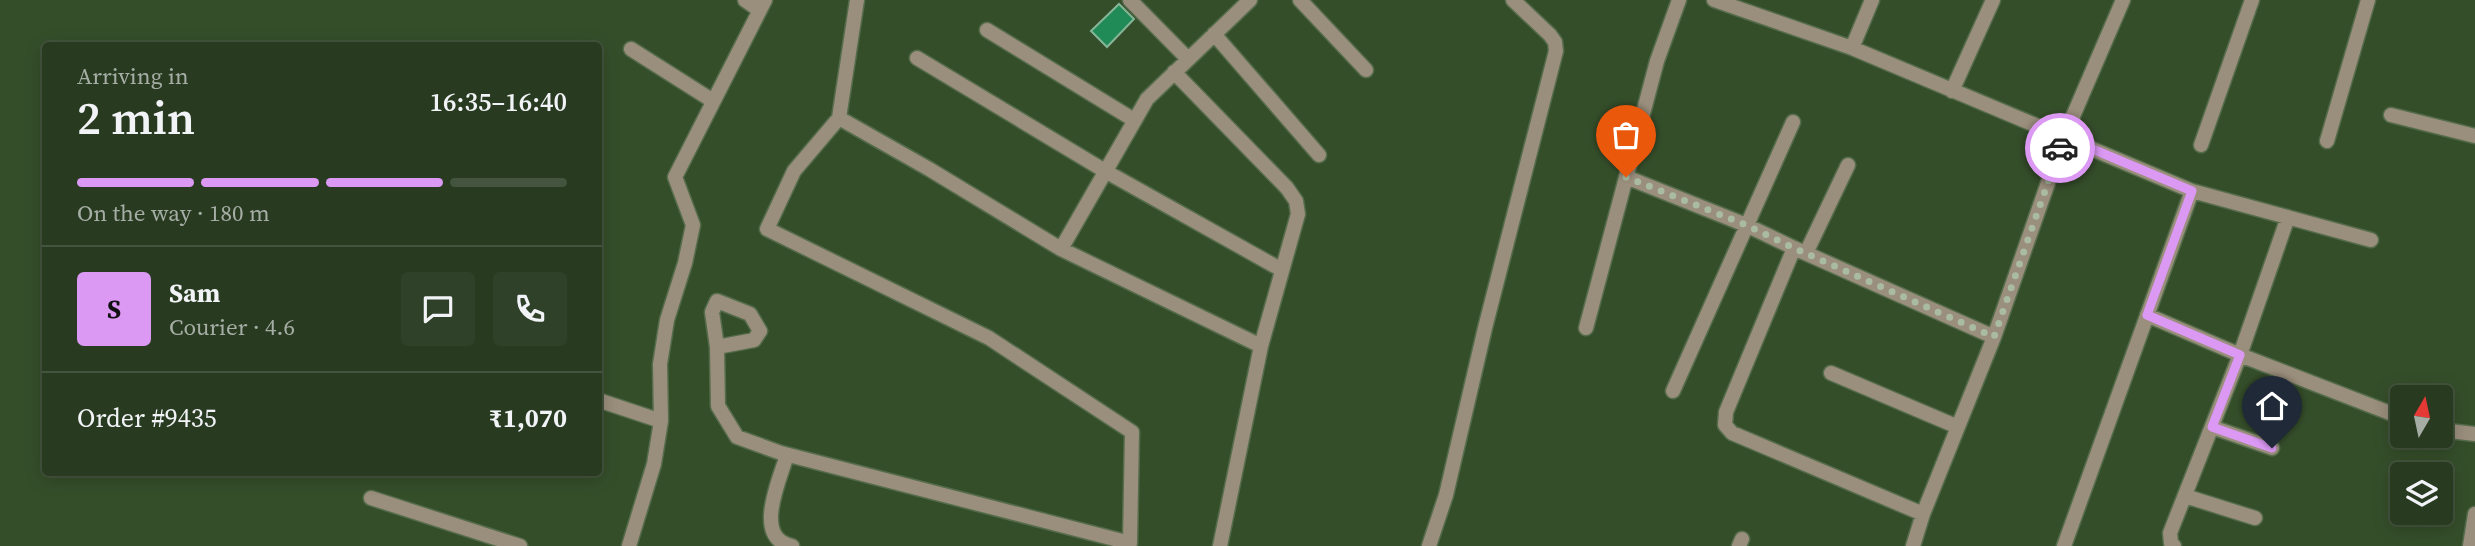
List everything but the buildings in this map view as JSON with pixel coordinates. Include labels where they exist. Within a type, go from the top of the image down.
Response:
[{"type":"street","points":[[629,546],[654,464],[661,421],[660,364],[667,320],[685,263],[693,225],[675,177],[762,5],[745,0]]},
{"type":"street","points":[[717,347],[718,406],[737,437],[787,455],[1130,543],[1132,432],[989,338],[767,229],[793,171],[839,118],[857,0]]},
{"type":"street","points":[[1130,0],[1188,59]]},
{"type":"street","points":[[1061,249],[1147,99],[1250,0]]},
{"type":"street","points":[[1300,0],[1366,70]]},
{"type":"street","points":[[1429,546],[1446,495],[1485,328],[1556,51],[1555,42],[1550,35],[1513,0]]},
{"type":"street","points":[[1586,328],[1657,61],[1679,0]]},
{"type":"street","points":[[1714,0],[1749,5],[2192,191],[2371,240]]},
{"type":"street","points":[[1852,48],[1872,0]]},
{"type":"street","points":[[1952,91],[1993,0]]},
{"type":"street","points":[[1913,546],[1923,514],[1994,337],[2064,137],[2123,0]]},
{"type":"street","points":[[2201,145],[2252,0]]},
{"type":"street","points":[[2327,141],[2368,0]]},
{"type":"street","points":[[986,30],[1134,120]]},
{"type":"street","points":[[1214,34],[1319,155]]},
{"type":"street","points":[[631,49],[713,101]]},
{"type":"street","points":[[917,58],[1105,171],[1282,270]]},
{"type":"street","points":[[1174,72],[1287,188],[1296,201],[1298,214],[1261,346],[1225,545]]},
{"type":"street","points":[[2391,115],[2475,136]]},
{"type":"street","points":[[839,118],[1061,249],[1261,346]]},
{"type":"street","points":[[1672,391],[1793,122]]},
{"type":"street","points":[[1848,165],[1800,251],[1726,412],[1725,425],[1732,433],[1923,514]]},
{"type":"street","points":[[1626,177],[1746,225],[1994,337]]},
{"type":"street","points":[[2064,546],[2192,191]]},
{"type":"street","points":[[2174,546],[2170,533],[2240,355],[2288,217]]},
{"type":"street","points":[[2147,315],[2240,355],[2390,413]]},
{"type":"street","points":[[1832,373],[1958,427]]},
{"type":"street","points":[[602,401],[661,421]]},
{"type":"street","points":[[2212,427],[2272,448]]},
{"type":"street","points":[[2454,432],[2475,434]]},
{"type":"street","points":[[787,455],[769,516],[771,530],[785,545],[792,546]]},
{"type":"street","points":[[2185,496],[2255,518]]},
{"type":"street","points":[[371,498],[520,546]]},
{"type":"street","points":[[2470,546],[2475,514]]},
{"type":"way so far","points":[[1626,177],[1746,225],[1994,337],[2060,148]]},
{"type":"route","points":[[2060,148],[2064,137],[2192,191],[2147,315],[2240,355],[2212,427],[2272,448]]}]
